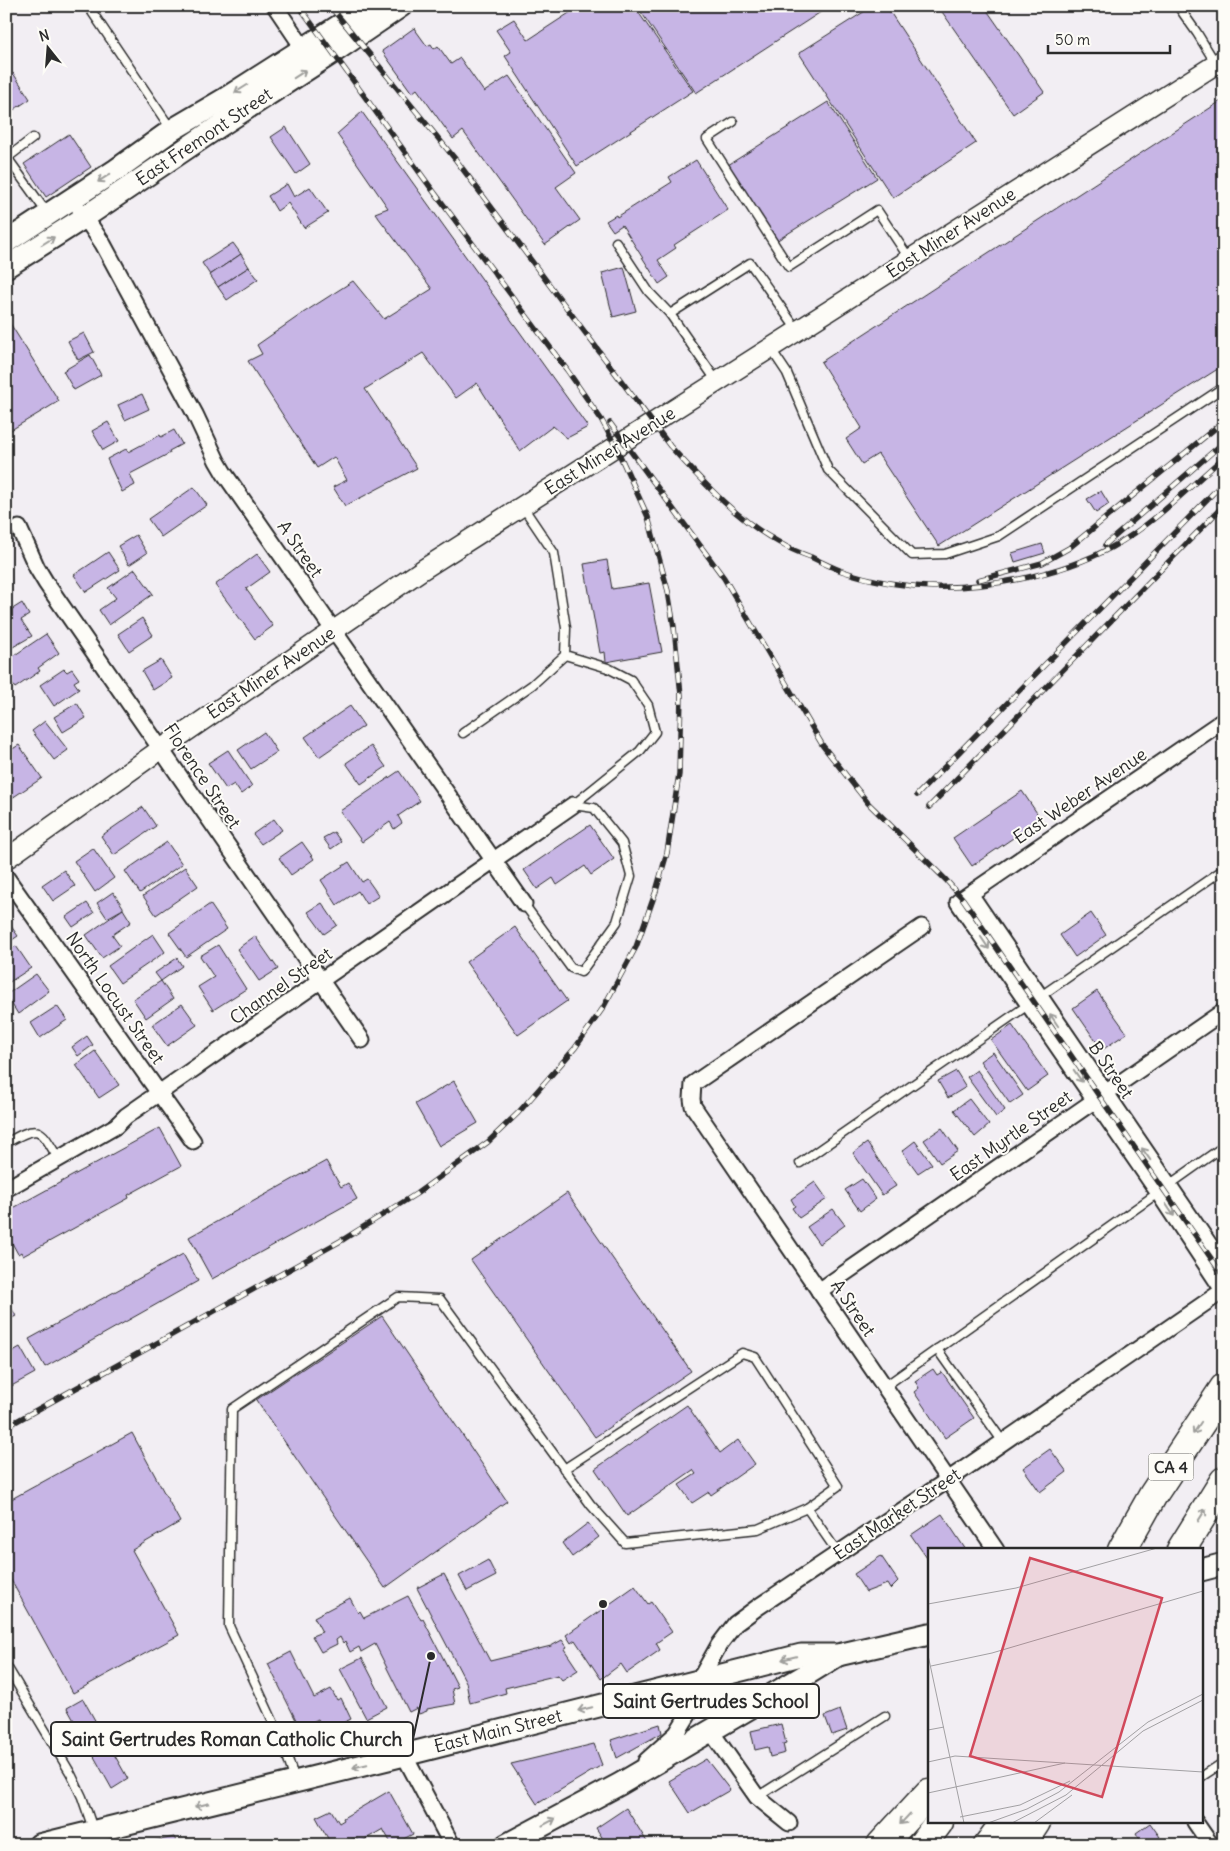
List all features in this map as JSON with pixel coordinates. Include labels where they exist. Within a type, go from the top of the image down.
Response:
[{"type":"highway","name":"CA 4","points":[[1123,1548],[1153,1494],[1224,1388]]},
{"type":"highway","name":"CA 4","points":[[1182,1548],[1224,1481]]},
{"type":"highway","points":[[881,1845],[928,1794]]},
{"type":"highway","points":[[922,1845],[938,1824]]},
{"type":"highway","points":[[988,1845],[1003,1824]]},
{"type":"highway","points":[[1021,1845],[1035,1824]]},
{"type":"main road","name":"East Fremont Street","points":[[6,242],[172,130],[370,6]]},
{"type":"main road","name":"East Fremont Street","points":[[6,267],[85,217],[401,6]]},
{"type":"main road","points":[[1202,1570],[1224,1564]]},
{"type":"main road","name":"East Main Street","points":[[39,1845],[404,1756],[700,1679],[801,1655],[838,1655],[928,1634]]},
{"type":"main road","name":"East Market Street","points":[[506,1845],[620,1784],[838,1655]]},
{"type":"street","points":[[275,6],[304,49]]},
{"type":"street","name":"East Miner Avenue","points":[[6,859],[161,749],[422,570],[1220,62]]},
{"type":"street","name":"A Street","points":[[72,199],[103,244],[195,414],[217,461],[524,904]]},
{"type":"street","name":"Florence Street","points":[[19,528],[46,583],[362,1040]]},
{"type":"street","name":"East Weber Avenue","points":[[964,898],[1224,720]]},
{"type":"street","name":"Channel Street","points":[[6,1190],[116,1126],[126,1116],[572,806]]},
{"type":"street","name":"North Locust Street","points":[[6,877],[193,1141]]},
{"type":"street","name":"B Street","points":[[964,898],[1163,1189],[1224,1266]]},
{"type":"street","name":"A Street","points":[[922,927],[693,1084],[693,1106],[995,1548]]},
{"type":"street","name":"East Myrtle Street","points":[[819,1291],[1224,1011]]},
{"type":"street","points":[[1163,1189],[1224,1290]]},
{"type":"street","name":"East Market Street","points":[[620,1784],[677,1733],[688,1715],[700,1679],[719,1645],[735,1624],[1224,1290]]},
{"type":"street","points":[[710,1730],[757,1797],[790,1823]]},
{"type":"street","points":[[404,1756],[452,1845]]},
{"type":"street","points":[[1197,1824],[1211,1845]]},
{"type":"lane","points":[[88,6],[172,130]]},
{"type":"lane","points":[[1178,6],[1220,62]]},
{"type":"lane","points":[[734,122],[707,139],[789,267],[877,210],[911,260]]},
{"type":"lane","points":[[34,138],[7,157],[48,214]]},
{"type":"lane","points":[[616,242],[649,292],[670,314],[718,383]]},
{"type":"lane","points":[[670,314],[750,263],[798,332]]},
{"type":"lane","points":[[771,349],[787,373],[828,470],[912,556],[945,554],[999,536],[1224,387]]},
{"type":"lane","points":[[463,733],[532,685],[565,655],[566,628],[554,553],[523,507]]},
{"type":"lane","points":[[565,655],[608,668],[631,680],[648,705],[655,732],[640,751],[572,806]]},
{"type":"lane","points":[[524,904],[571,968],[581,972],[617,922],[631,876],[622,843],[594,808],[572,806]]},
{"type":"lane","points":[[800,1163],[1224,869]]},
{"type":"lane","points":[[6,1143],[26,1132],[38,1131],[43,1134],[59,1160]]},
{"type":"lane","points":[[884,1387],[1224,1146]]},
{"type":"lane","points":[[295,1782],[283,1743],[229,1626],[232,1409],[398,1297],[440,1299],[564,1469],[591,1505],[625,1543],[758,1529],[807,1508],[838,1486],[755,1357],[742,1353],[564,1469]]},
{"type":"lane","points":[[936,1349],[1003,1442]]},
{"type":"lane","points":[[807,1508],[838,1553]]},
{"type":"lane","points":[[6,1665],[71,1774],[82,1797],[94,1831]]},
{"type":"lane","points":[[757,1797],[885,1716]]},
{"type":"lane","points":[[1202,1776],[1224,1762]]},
{"type":"building","points":[[580,6],[634,6],[693,91],[577,166],[505,56],[511,52],[496,30],[514,19],[528,40]]},
{"type":"building","points":[[637,6],[830,6],[696,93]]},
{"type":"building","points":[[873,6],[886,6],[976,143],[893,198],[799,53]]},
{"type":"building","points":[[938,6],[984,6],[1044,92],[1013,114]]},
{"type":"building","points":[[414,28],[427,46],[431,44],[434,49],[438,46],[451,64],[460,58],[484,92],[509,76],[576,173],[556,187],[580,220],[545,245],[463,131],[453,139],[417,89],[412,93],[382,51]]},
{"type":"building","points":[[13,73],[30,99],[6,115],[6,77]]},
{"type":"building","points":[[1224,99],[1224,365],[939,546],[878,454],[862,464],[846,439],[862,428],[821,362]]},
{"type":"building","points":[[828,102],[877,178],[776,241],[728,165]]},
{"type":"building","points":[[362,112],[588,427],[567,438],[553,426],[520,451],[477,383],[456,398],[423,353],[365,389],[417,468],[345,506],[333,487],[347,480],[334,457],[317,468],[248,361],[262,354],[257,345],[353,281],[384,319],[432,289],[375,213],[388,208],[337,134]]},
{"type":"building","points":[[286,127],[310,164],[296,174],[271,137]]},
{"type":"building","points":[[69,134],[91,167],[46,197],[24,164]]},
{"type":"building","points":[[696,160],[728,210],[674,245],[676,248],[658,260],[669,277],[659,284],[622,225],[613,231],[606,221],[616,215],[617,217],[672,182],[669,177]]},
{"type":"building","points":[[287,184],[294,197],[310,187],[328,213],[304,228],[288,203],[277,211],[268,196]]},
{"type":"building","points":[[233,243],[241,254],[210,275],[202,263]]},
{"type":"building","points":[[241,254],[249,267],[218,287],[210,275]]},
{"type":"building","points":[[249,267],[258,279],[227,300],[218,287]]},
{"type":"building","points":[[624,267],[636,311],[613,317],[602,273]]},
{"type":"building","points":[[6,317],[59,401],[6,433]]},
{"type":"building","points":[[84,333],[94,352],[78,360],[68,341]]},
{"type":"building","points":[[90,355],[101,375],[74,390],[63,371]]},
{"type":"building","points":[[142,394],[149,409],[125,420],[118,405]]},
{"type":"building","points":[[108,422],[119,441],[103,450],[92,431]]},
{"type":"building","points":[[174,430],[182,444],[169,451],[170,453],[130,474],[135,485],[122,492],[107,459],[126,449],[128,452],[160,435],[161,437]]},
{"type":"building","points":[[194,487],[207,505],[161,537],[148,519]]},
{"type":"building","points":[[1101,491],[1109,504],[1096,513],[1087,499]]},
{"type":"building","points":[[136,535],[147,553],[129,565],[118,546]]},
{"type":"building","points":[[1042,544],[1045,553],[1015,562],[1012,553]]},
{"type":"building","points":[[108,552],[120,570],[86,592],[74,575]]},
{"type":"building","points":[[257,554],[270,572],[246,589],[273,626],[255,639],[215,585]]},
{"type":"building","points":[[607,560],[612,589],[649,583],[662,652],[606,662],[605,652],[600,653],[584,564]]},
{"type":"building","points":[[135,569],[153,594],[109,625],[99,610],[116,598],[108,588]]},
{"type":"building","points":[[22,603],[29,615],[21,620],[32,636],[6,651],[6,613]]},
{"type":"building","points":[[142,618],[153,635],[129,651],[118,634]]},
{"type":"building","points":[[46,634],[59,653],[38,668],[40,671],[15,688],[6,676],[6,661]]},
{"type":"building","points":[[161,660],[172,678],[153,690],[142,671]]},
{"type":"building","points":[[64,669],[67,672],[72,669],[79,679],[74,682],[79,689],[54,706],[40,685]]},
{"type":"building","points":[[77,703],[86,718],[63,732],[54,717]]},
{"type":"building","points":[[350,706],[364,726],[319,757],[305,737]]},
{"type":"building","points":[[45,721],[68,750],[54,760],[32,731]]},
{"type":"building","points":[[264,732],[277,752],[251,769],[238,750]]},
{"type":"building","points":[[19,745],[42,778],[6,802],[6,753]]},
{"type":"building","points":[[371,746],[386,767],[361,784],[346,763]]},
{"type":"building","points":[[228,750],[252,786],[241,794],[234,784],[226,789],[208,763]]},
{"type":"building","points":[[399,771],[420,801],[398,816],[402,823],[394,829],[390,822],[362,842],[340,811]]},
{"type":"building","points":[[1022,791],[1041,819],[972,866],[953,838]]},
{"type":"building","points":[[143,807],[156,826],[114,855],[101,836]]},
{"type":"building","points":[[274,819],[282,830],[261,844],[253,834]]},
{"type":"building","points":[[590,825],[614,859],[591,875],[585,866],[557,885],[553,878],[537,889],[524,870]]},
{"type":"building","points":[[334,832],[341,842],[331,849],[323,838]]},
{"type":"building","points":[[167,842],[182,864],[140,893],[125,871]]},
{"type":"building","points":[[302,842],[314,859],[291,875],[279,858]]},
{"type":"building","points":[[93,848],[114,878],[95,892],[74,861]]},
{"type":"building","points":[[349,862],[362,882],[367,879],[379,896],[366,904],[358,891],[337,905],[321,880]]},
{"type":"building","points":[[185,867],[198,886],[156,915],[143,896]]},
{"type":"building","points":[[64,870],[75,886],[53,901],[42,885]]},
{"type":"building","points":[[113,892],[123,909],[107,918],[97,903]]},
{"type":"building","points":[[87,903],[94,913],[73,927],[66,917]]},
{"type":"building","points":[[322,903],[337,925],[324,934],[308,912]]},
{"type":"building","points":[[210,904],[227,929],[186,957],[169,933]]},
{"type":"building","points":[[123,909],[131,922],[112,935],[120,946],[102,958],[86,935]]},
{"type":"building","points":[[1091,913],[1106,935],[1075,957],[1060,935]]},
{"type":"building","points":[[6,919],[18,936],[6,944]]},
{"type":"building","points":[[515,927],[567,1001],[518,1035],[466,962]]},
{"type":"building","points":[[153,934],[165,952],[120,983],[108,966]]},
{"type":"building","points":[[255,936],[278,969],[259,981],[237,949]]},
{"type":"building","points":[[218,945],[246,989],[213,1010],[198,987],[214,977],[200,956]]},
{"type":"building","points":[[16,946],[31,968],[8,983],[6,980],[6,952]]},
{"type":"building","points":[[177,958],[182,966],[161,981],[155,973]]},
{"type":"building","points":[[36,974],[49,991],[18,1014],[6,995]]},
{"type":"building","points":[[161,981],[173,999],[146,1018],[133,999]]},
{"type":"building","points":[[1097,991],[1127,1033],[1102,1050],[1073,1008]]},
{"type":"building","points":[[182,1004],[197,1025],[167,1046],[152,1025]]},
{"type":"building","points":[[57,1006],[67,1020],[40,1038],[31,1023]]},
{"type":"building","points":[[1012,1025],[1048,1076],[1027,1091],[991,1040]]},
{"type":"building","points":[[87,1036],[93,1045],[78,1056],[72,1047]]},
{"type":"building","points":[[95,1051],[119,1085],[99,1098],[76,1065]]},
{"type":"building","points":[[993,1052],[1023,1095],[1010,1104],[980,1061]]},
{"type":"building","points":[[977,1070],[1005,1110],[996,1117],[967,1077]]},
{"type":"building","points":[[956,1071],[966,1087],[948,1098],[938,1081]]},
{"type":"building","points":[[454,1081],[478,1123],[439,1146],[415,1104]]},
{"type":"building","points":[[969,1099],[989,1125],[975,1137],[954,1110]]},
{"type":"building","points":[[160,1128],[181,1166],[128,1195],[129,1198],[23,1256],[21,1252],[18,1254],[6,1232],[6,1212]]},
{"type":"building","points":[[942,1128],[958,1151],[940,1163],[924,1140]]},
{"type":"building","points":[[915,1141],[932,1164],[918,1173],[902,1151]]},
{"type":"building","points":[[867,1143],[896,1186],[882,1195],[853,1153]]},
{"type":"building","points":[[326,1161],[341,1187],[348,1183],[357,1199],[212,1279],[189,1237]]},
{"type":"building","points":[[862,1179],[876,1199],[860,1211],[845,1190]]},
{"type":"building","points":[[815,1182],[827,1199],[799,1218],[792,1208],[795,1206],[791,1199]]},
{"type":"building","points":[[567,1193],[691,1371],[595,1437],[471,1260]]},
{"type":"building","points":[[833,1209],[845,1225],[819,1244],[807,1227]]},
{"type":"building","points":[[183,1254],[198,1281],[45,1367],[29,1339]]},
{"type":"building","points":[[6,1299],[16,1316],[6,1321]]},
{"type":"building","points":[[382,1316],[507,1501],[385,1588],[256,1400]]},
{"type":"building","points":[[20,1347],[35,1373],[6,1389],[6,1355]]},
{"type":"building","points":[[933,1369],[937,1375],[942,1372],[974,1418],[945,1438],[914,1392],[919,1388],[915,1381]]},
{"type":"building","points":[[687,1405],[720,1453],[738,1440],[755,1464],[711,1495],[709,1492],[692,1503],[679,1485],[696,1474],[693,1470],[627,1516],[595,1469]]},
{"type":"building","points":[[132,1433],[180,1522],[132,1550],[179,1635],[73,1693],[6,1571],[6,1502]]},
{"type":"building","points":[[1050,1449],[1067,1472],[1040,1492],[1023,1468]]},
{"type":"building","points":[[942,1514],[965,1548],[928,1548],[928,1560],[911,1535]]},
{"type":"building","points":[[588,1523],[599,1537],[572,1557],[562,1543]]},
{"type":"building","points":[[881,1556],[898,1581],[890,1589],[887,1584],[866,1592],[854,1574]]},
{"type":"building","points":[[488,1560],[496,1576],[467,1591],[459,1576]]},
{"type":"building","points":[[444,1574],[490,1661],[551,1646],[562,1640],[567,1647],[564,1649],[578,1670],[562,1680],[558,1675],[505,1688],[506,1693],[470,1703],[466,1682],[417,1588]]},
{"type":"building","points":[[635,1586],[648,1604],[651,1602],[672,1632],[656,1643],[660,1650],[627,1673],[621,1664],[601,1679],[575,1640],[571,1643],[566,1635]]},
{"type":"building","points":[[408,1596],[421,1620],[423,1619],[458,1687],[452,1689],[455,1704],[427,1709],[427,1711],[419,1714],[417,1708],[409,1712],[375,1644],[361,1652],[359,1647],[350,1652],[345,1641],[343,1643],[340,1637],[336,1640],[337,1644],[321,1652],[312,1636],[322,1632],[314,1617],[350,1598],[358,1613],[360,1611],[364,1618]]},
{"type":"building","points":[[291,1652],[314,1698],[331,1689],[337,1700],[341,1698],[351,1719],[324,1732],[318,1719],[300,1728],[268,1664]]},
{"type":"building","points":[[362,1658],[387,1707],[366,1718],[340,1669]]},
{"type":"building","points":[[83,1699],[128,1779],[112,1789],[67,1708]]},
{"type":"building","points":[[840,1710],[847,1730],[832,1735],[825,1716]]},
{"type":"building","points":[[660,1724],[662,1733],[617,1758],[611,1740]]},
{"type":"building","points":[[781,1724],[786,1743],[783,1744],[785,1753],[770,1757],[768,1747],[755,1750],[751,1731]]},
{"type":"building","points":[[594,1744],[602,1765],[537,1804],[511,1764]]},
{"type":"building","points":[[706,1759],[730,1790],[690,1813],[669,1781]]},
{"type":"building","points":[[389,1791],[413,1834],[392,1845],[383,1829],[359,1843],[356,1838],[331,1844],[316,1817],[331,1810],[339,1823],[344,1820],[343,1818]]},
{"type":"building","points":[[626,1808],[649,1845],[607,1845],[596,1828]]},
{"type":"building","points":[[1151,1824],[1160,1837],[1148,1845],[1143,1845],[1136,1833]]},
{"type":"building","points":[[174,1837],[178,1845],[139,1845]]},
{"type":"railway","points":[[6,1427],[344,1239],[416,1194],[488,1142],[518,1113],[575,1048],[603,1008],[636,947],[667,853],[679,774],[681,695],[668,591],[648,517],[601,419],[299,6]]},
{"type":"railway","points":[[330,6],[456,160],[670,446],[735,512],[764,534],[787,547],[842,571],[886,582],[930,587],[953,587],[975,586],[1020,579],[1056,570],[1112,547],[1156,517],[1224,457]]},
{"type":"railway","points":[[978,580],[1042,563],[1069,548],[1224,421]]},
{"type":"railway","points":[[610,423],[724,578],[823,746],[868,803],[963,899],[1224,1277]]},
{"type":"railway","points":[[1105,545],[1224,442]]},
{"type":"railway","points":[[917,795],[1224,482]]},
{"type":"railway","points":[[929,807],[1224,505]]},
{"type":"place","name":"Saint Gertrudes School","points":[[603,1604]]},
{"type":"place","name":"Saint Gertrudes Roman Catholic Church","points":[[431,1656]]}]
